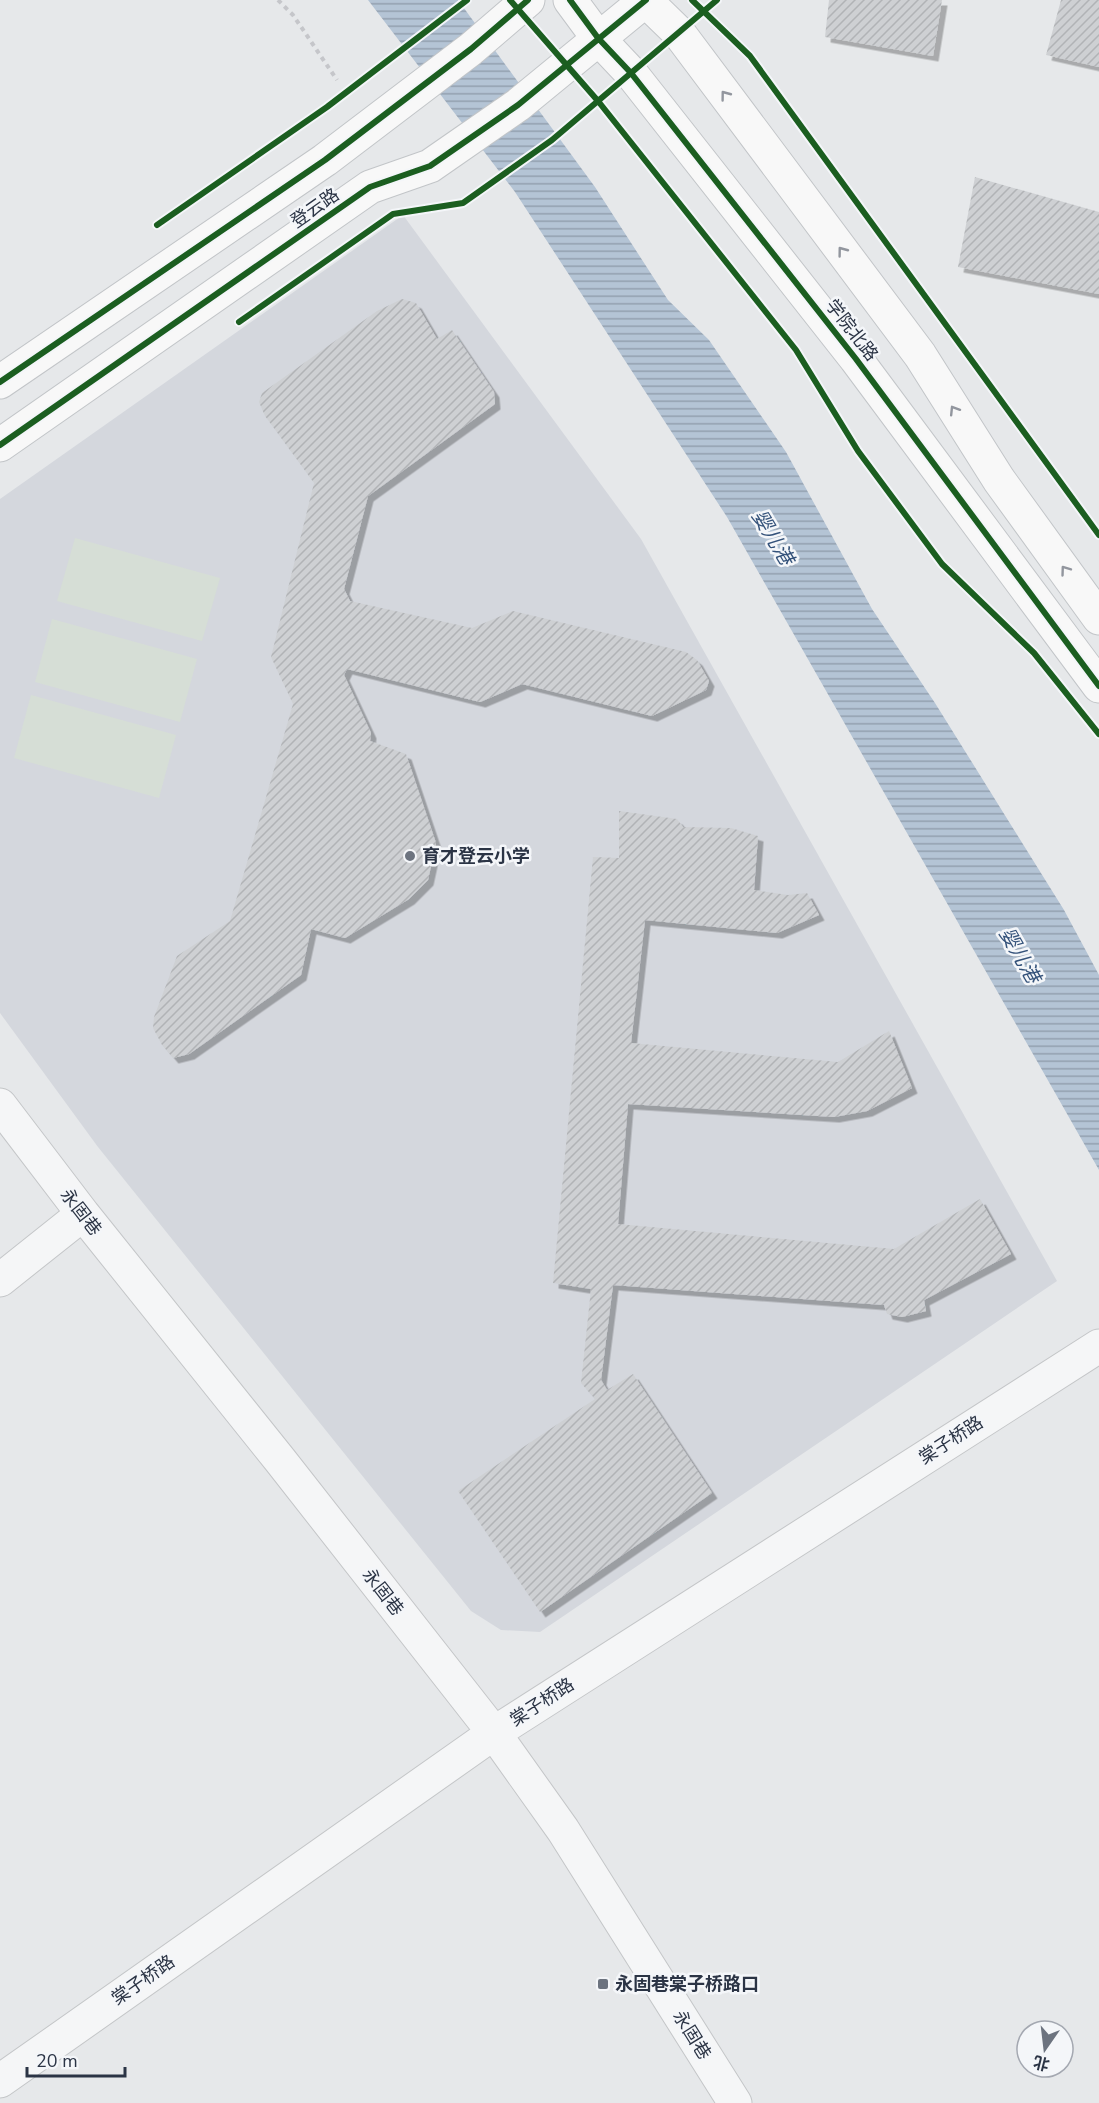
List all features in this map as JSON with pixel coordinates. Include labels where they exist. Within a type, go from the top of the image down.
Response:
[{"type":"main road","name":"登云路","points":[[0,382],[365,131],[471,49],[528,0]]},
{"type":"main road","name":"学院北路","points":[[570,0],[856,359],[1099,686]]},
{"type":"main road","name":"登云路","points":[[0,445],[370,187],[430,166],[518,105],[645,0]]},
{"type":"main road","points":[[645,0],[679,33],[920,355],[999,480],[1099,618]]},
{"type":"street","name":"永固巷","points":[[0,1105],[82,1214],[280,1460],[494,1733],[563,1830],[735,2103]]},
{"type":"street","points":[[0,1280],[82,1214]]},
{"type":"street","name":"棠子桥路","points":[[0,2081],[494,1733],[1097,1347]]},
{"type":"path","points":[[278,0],[293,15],[337,80]]},
{"type":"shaded area","name":"育才登云小学","points":[[403,215],[641,539],[1057,1281],[540,1632],[501,1630],[471,1611],[98,1147],[0,1013],[0,499]]},
{"type":"shaded area","points":[[75,538],[220,578],[202,641],[57,601]]},
{"type":"shaded area","points":[[52,619],[197,659],[180,722],[35,682]]},
{"type":"shaded area","points":[[31,695],[176,735],[159,798],[14,758]]},
{"type":"water","name":"婴儿港","points":[[368,0],[458,0],[595,187],[668,300],[709,340],[786,452],[872,609],[935,703],[1064,910],[1099,975],[1099,1170],[727,517],[515,192]]},
{"type":"building","points":[[829,0],[942,0],[933,56],[825,37]]},
{"type":"building","points":[[1061,0],[1099,0],[1099,67],[1046,55]]},
{"type":"building","points":[[975,177],[1099,212],[1099,294],[958,267]]},
{"type":"building","points":[[402,299],[416,303],[437,339],[452,330],[494,392],[495,404],[368,496],[344,589],[350,601],[472,628],[513,611],[686,652],[697,660],[709,681],[706,690],[652,716],[522,684],[480,702],[347,669],[344,675],[371,733],[370,741],[406,754],[436,843],[428,880],[409,899],[345,938],[311,929],[301,975],[189,1054],[173,1058],[162,1045],[153,1028],[154,1017],[177,956],[230,921],[293,704],[271,657],[314,483],[265,416],[259,402],[262,393],[377,311]]},
{"type":"building","points":[[619,811],[677,819],[683,827],[731,828],[758,836],[754,890],[788,895],[807,893],[819,915],[777,933],[645,920],[631,1043],[838,1062],[889,1031],[912,1088],[867,1111],[834,1117],[628,1104],[618,1224],[894,1249],[980,1199],[1011,1254],[924,1300],[926,1311],[902,1317],[887,1314],[884,1305],[613,1285],[601,1380],[607,1390],[633,1374],[712,1493],[540,1612],[458,1491],[595,1399],[581,1383],[591,1289],[553,1283],[593,857],[619,858]]},
{"type":"cycle path","points":[[157,225],[327,107],[467,0]]},
{"type":"cycle path","points":[[510,0],[598,101],[796,350],[858,451],[942,564],[1034,653],[1099,734]]},
{"type":"cycle path","points":[[0,382],[325,160],[471,49],[528,0]]},
{"type":"cycle path","points":[[570,0],[598,38],[631,73],[856,359],[1099,686]]},
{"type":"cycle path","points":[[0,445],[370,187],[430,166],[518,105],[646,0]]},
{"type":"cycle path","points":[[692,0],[750,56],[1099,535]]},
{"type":"cycle path","points":[[239,322],[393,214],[463,203],[552,140],[717,0]]},
{"type":"place","name":"育才登云小学","points":[[410,856]]},
{"type":"place","name":"永固巷棠子桥路口","points":[[603,1984]]}]
